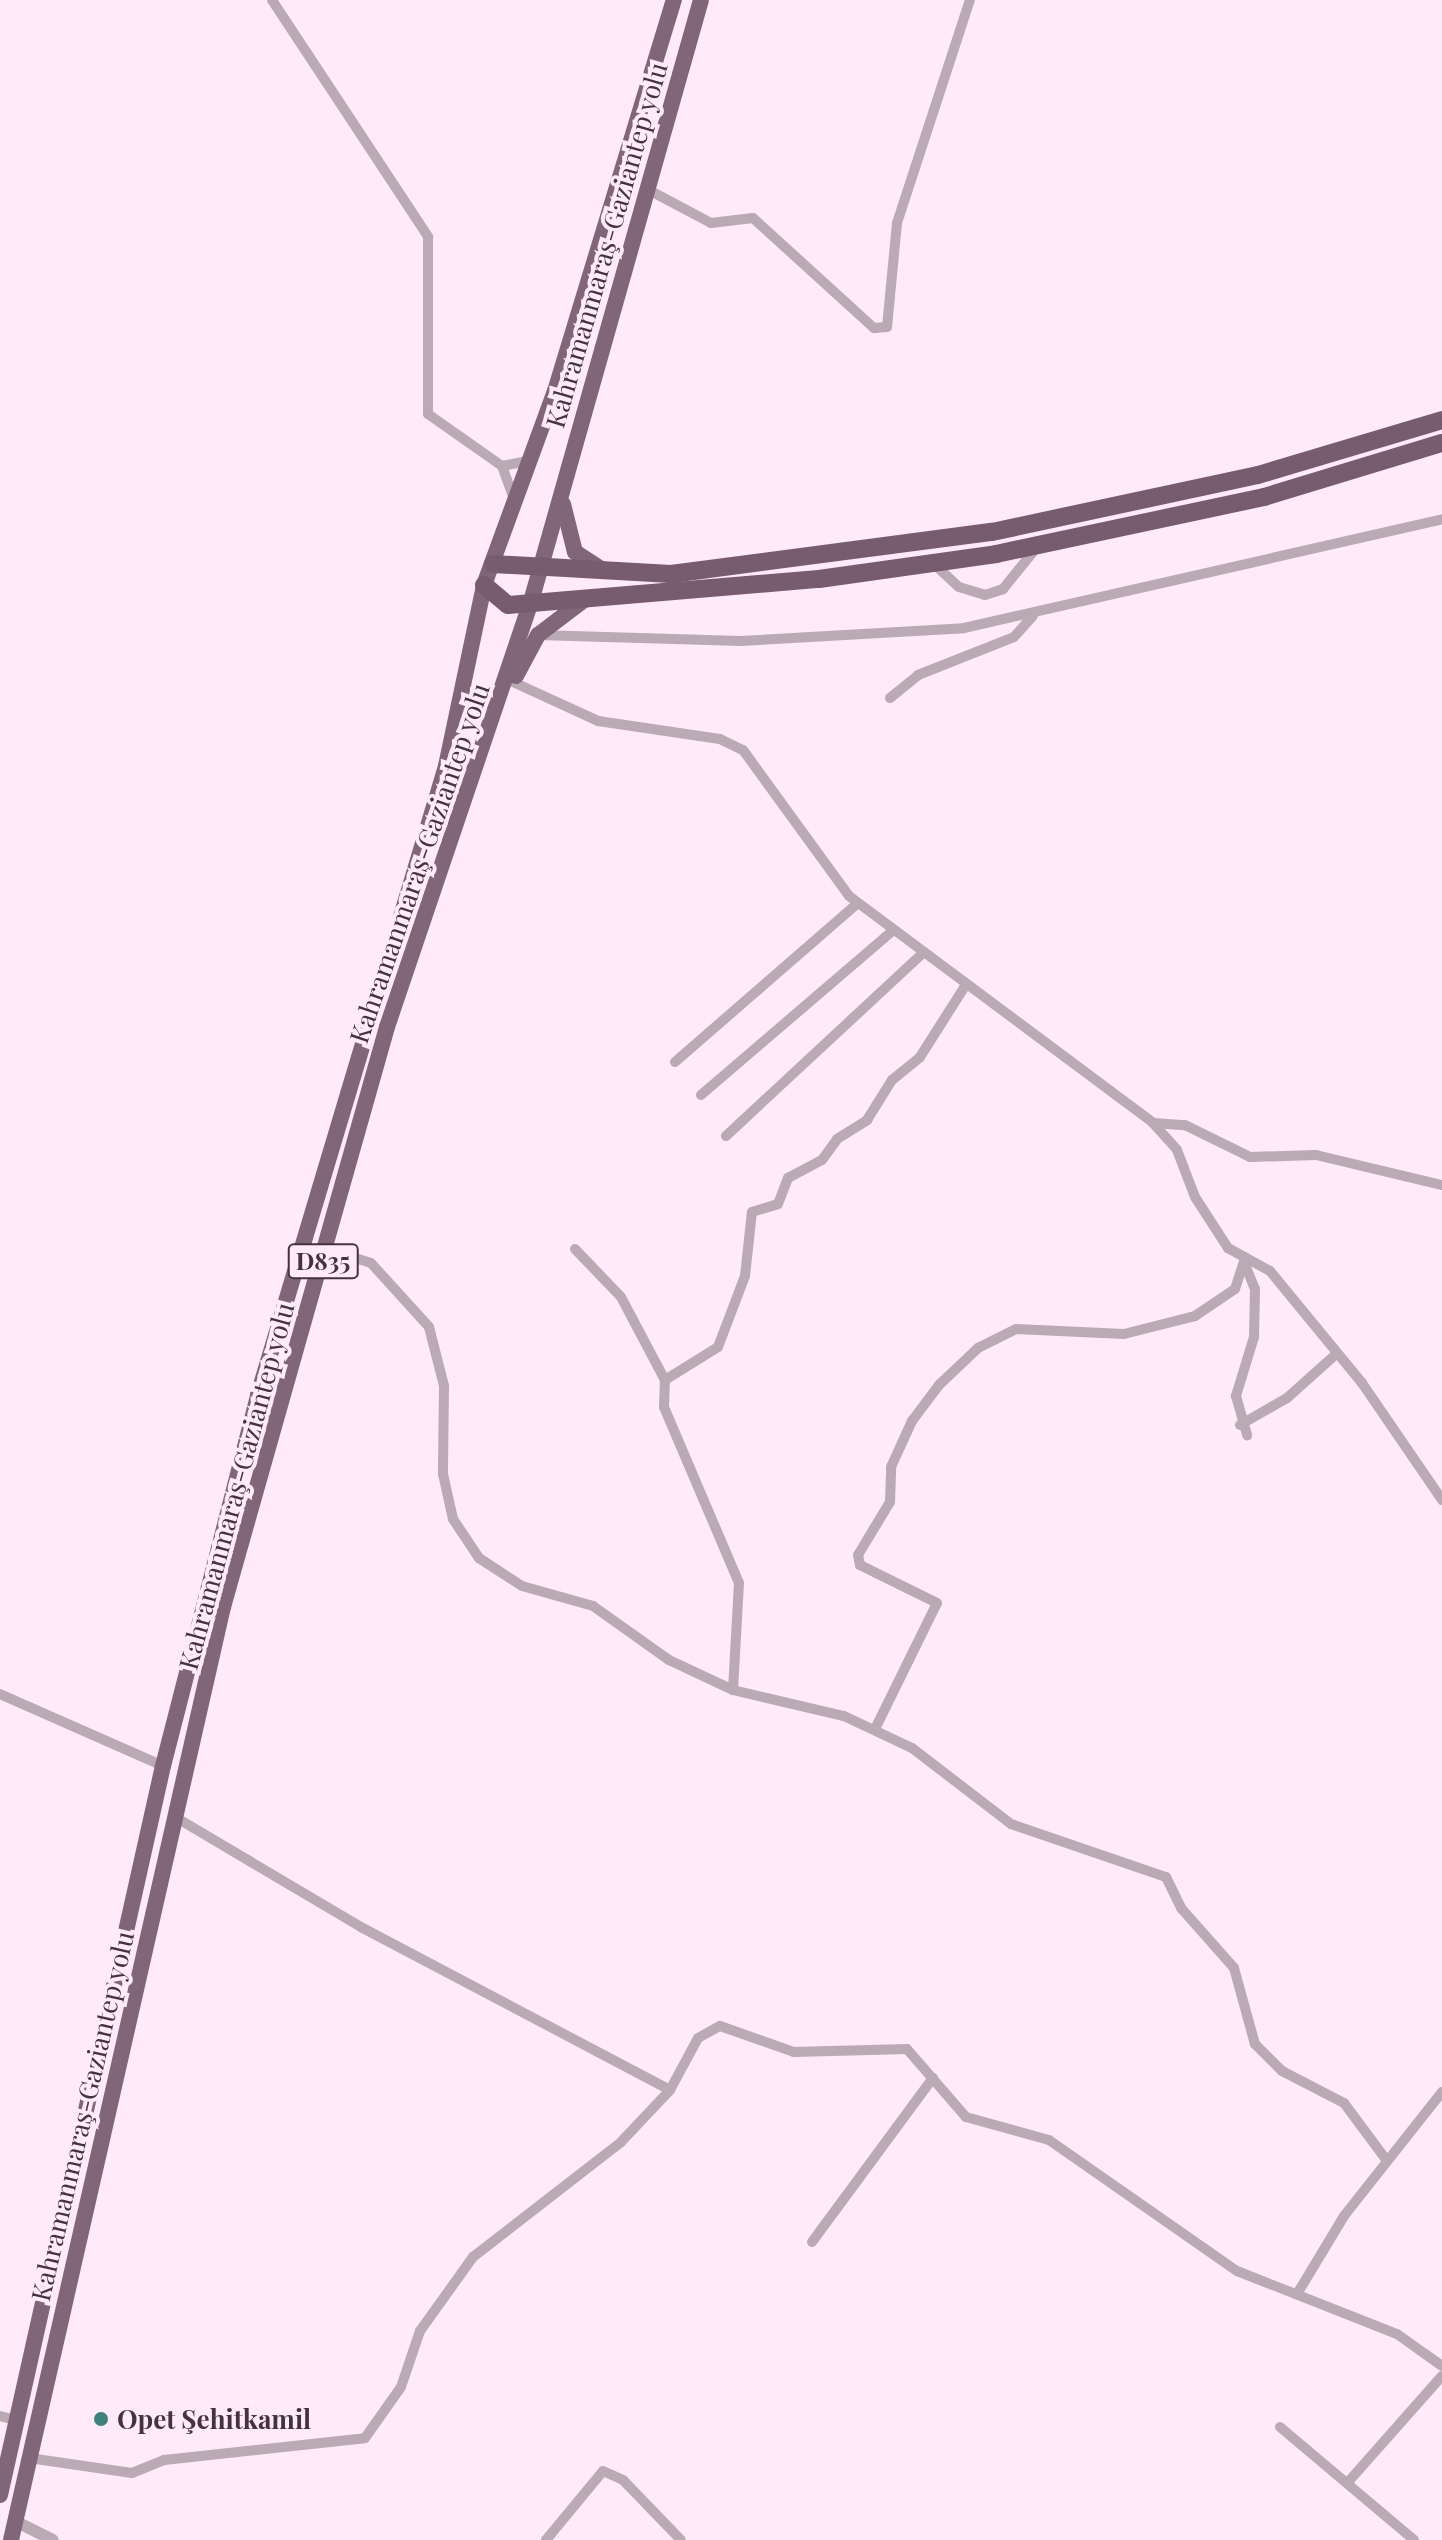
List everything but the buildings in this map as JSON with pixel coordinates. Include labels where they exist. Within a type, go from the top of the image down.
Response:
[{"type":"highway","name":"Kahramanmaraş-Gaziantep yolu","points":[[0,2495],[8,2418],[163,1766],[258,1395],[446,766],[484,585],[532,456],[674,0]]},
{"type":"highway","name":"Kahramanmaraş-Gaziantep yolu","points":[[11,2540],[223,1607],[327,1249],[387,1027],[491,728],[532,598],[643,187],[701,0]]},
{"type":"highway","points":[[493,564],[520,561],[540,569],[671,574],[1023,527],[1258,475],[1442,420]]},
{"type":"highway","points":[[484,585],[508,605],[532,598],[933,563],[1037,547],[1264,497],[1442,443]]},
{"type":"highway","points":[[563,489],[562,513],[575,552],[612,574]]},
{"type":"highway","points":[[491,728],[538,635],[596,594]]},
{"type":"street","points":[[272,0],[428,237],[428,414],[502,466],[521,467],[532,456]]},
{"type":"street","points":[[643,187],[711,223],[753,218],[874,328],[887,327],[897,223],[970,0]]},
{"type":"street","points":[[502,466],[514,506]]},
{"type":"street","points":[[538,635],[741,641],[858,629],[964,628],[1034,615],[1442,519]]},
{"type":"street","points":[[933,563],[959,587],[985,595],[1003,589],[1037,547]]},
{"type":"street","points":[[890,698],[918,675],[1014,637],[1034,615]]},
{"type":"street","points":[[513,682],[598,721],[720,739],[743,750],[858,903],[890,933],[1153,1123],[1177,1150],[1218,1233],[1245,1263],[1255,1289],[1254,1337],[1236,1396],[1244,1430],[1287,1398],[1334,1356]]},
{"type":"street","points":[[675,1062],[858,903]]},
{"type":"street","points":[[701,1095],[890,933]]},
{"type":"street","points":[[726,1136],[920,956]]},
{"type":"street","points":[[665,1380],[718,1347],[745,1276],[752,1212],[778,1204],[788,1178],[822,1160],[837,1139],[867,1120],[892,1080],[920,1057],[965,986]]},
{"type":"street","points":[[1153,1123],[1185,1125],[1250,1157],[1316,1155],[1442,1185]]},
{"type":"street","points":[[327,1249],[371,1263],[429,1327],[444,1386],[443,1474],[453,1519],[479,1558],[522,1586],[593,1606],[669,1660],[733,1690],[802,1703],[875,1729],[912,1748],[1011,1824],[1166,1877],[1181,1908],[1234,1968],[1255,2044],[1282,2071],[1344,2103],[1387,2161]]},
{"type":"street","points":[[575,1249],[621,1297],[665,1380],[664,1407],[739,1583],[733,1690]]},
{"type":"street","points":[[875,1729],[937,1603],[860,1565],[858,1555],[890,1502],[891,1467],[912,1421],[939,1385],[978,1348],[1016,1329],[1124,1334],[1195,1316],[1235,1289],[1245,1263],[1254,1256],[1270,1271],[1334,1356],[1362,1383],[1442,1500]]},
{"type":"street","points":[[0,1694],[163,1766]]},
{"type":"street","points":[[177,1818],[361,1927],[670,2090]]},
{"type":"street","points":[[29,2458],[132,2473],[164,2460],[365,2438],[401,2387],[420,2331],[473,2257],[621,2142],[670,2090],[698,2038],[720,2026],[794,2052],[898,2046],[933,2078],[966,2117],[1049,2140],[1237,2271],[1397,2334],[1442,2366]]},
{"type":"street","points":[[812,2242],[933,2078]]},
{"type":"street","points":[[1297,2294],[1387,2161],[1442,2092]]},
{"type":"street","points":[[1349,2481],[1442,2376]]},
{"type":"street","points":[[1280,2427],[1349,2481],[1414,2540]]},
{"type":"street","points":[[546,2540],[603,2471],[623,2480],[681,2540]]},
{"type":"street","points":[[15,2521],[53,2540]]},
{"type":"place","name":"Opet Şehitkamil","points":[[101,2419]]}]
